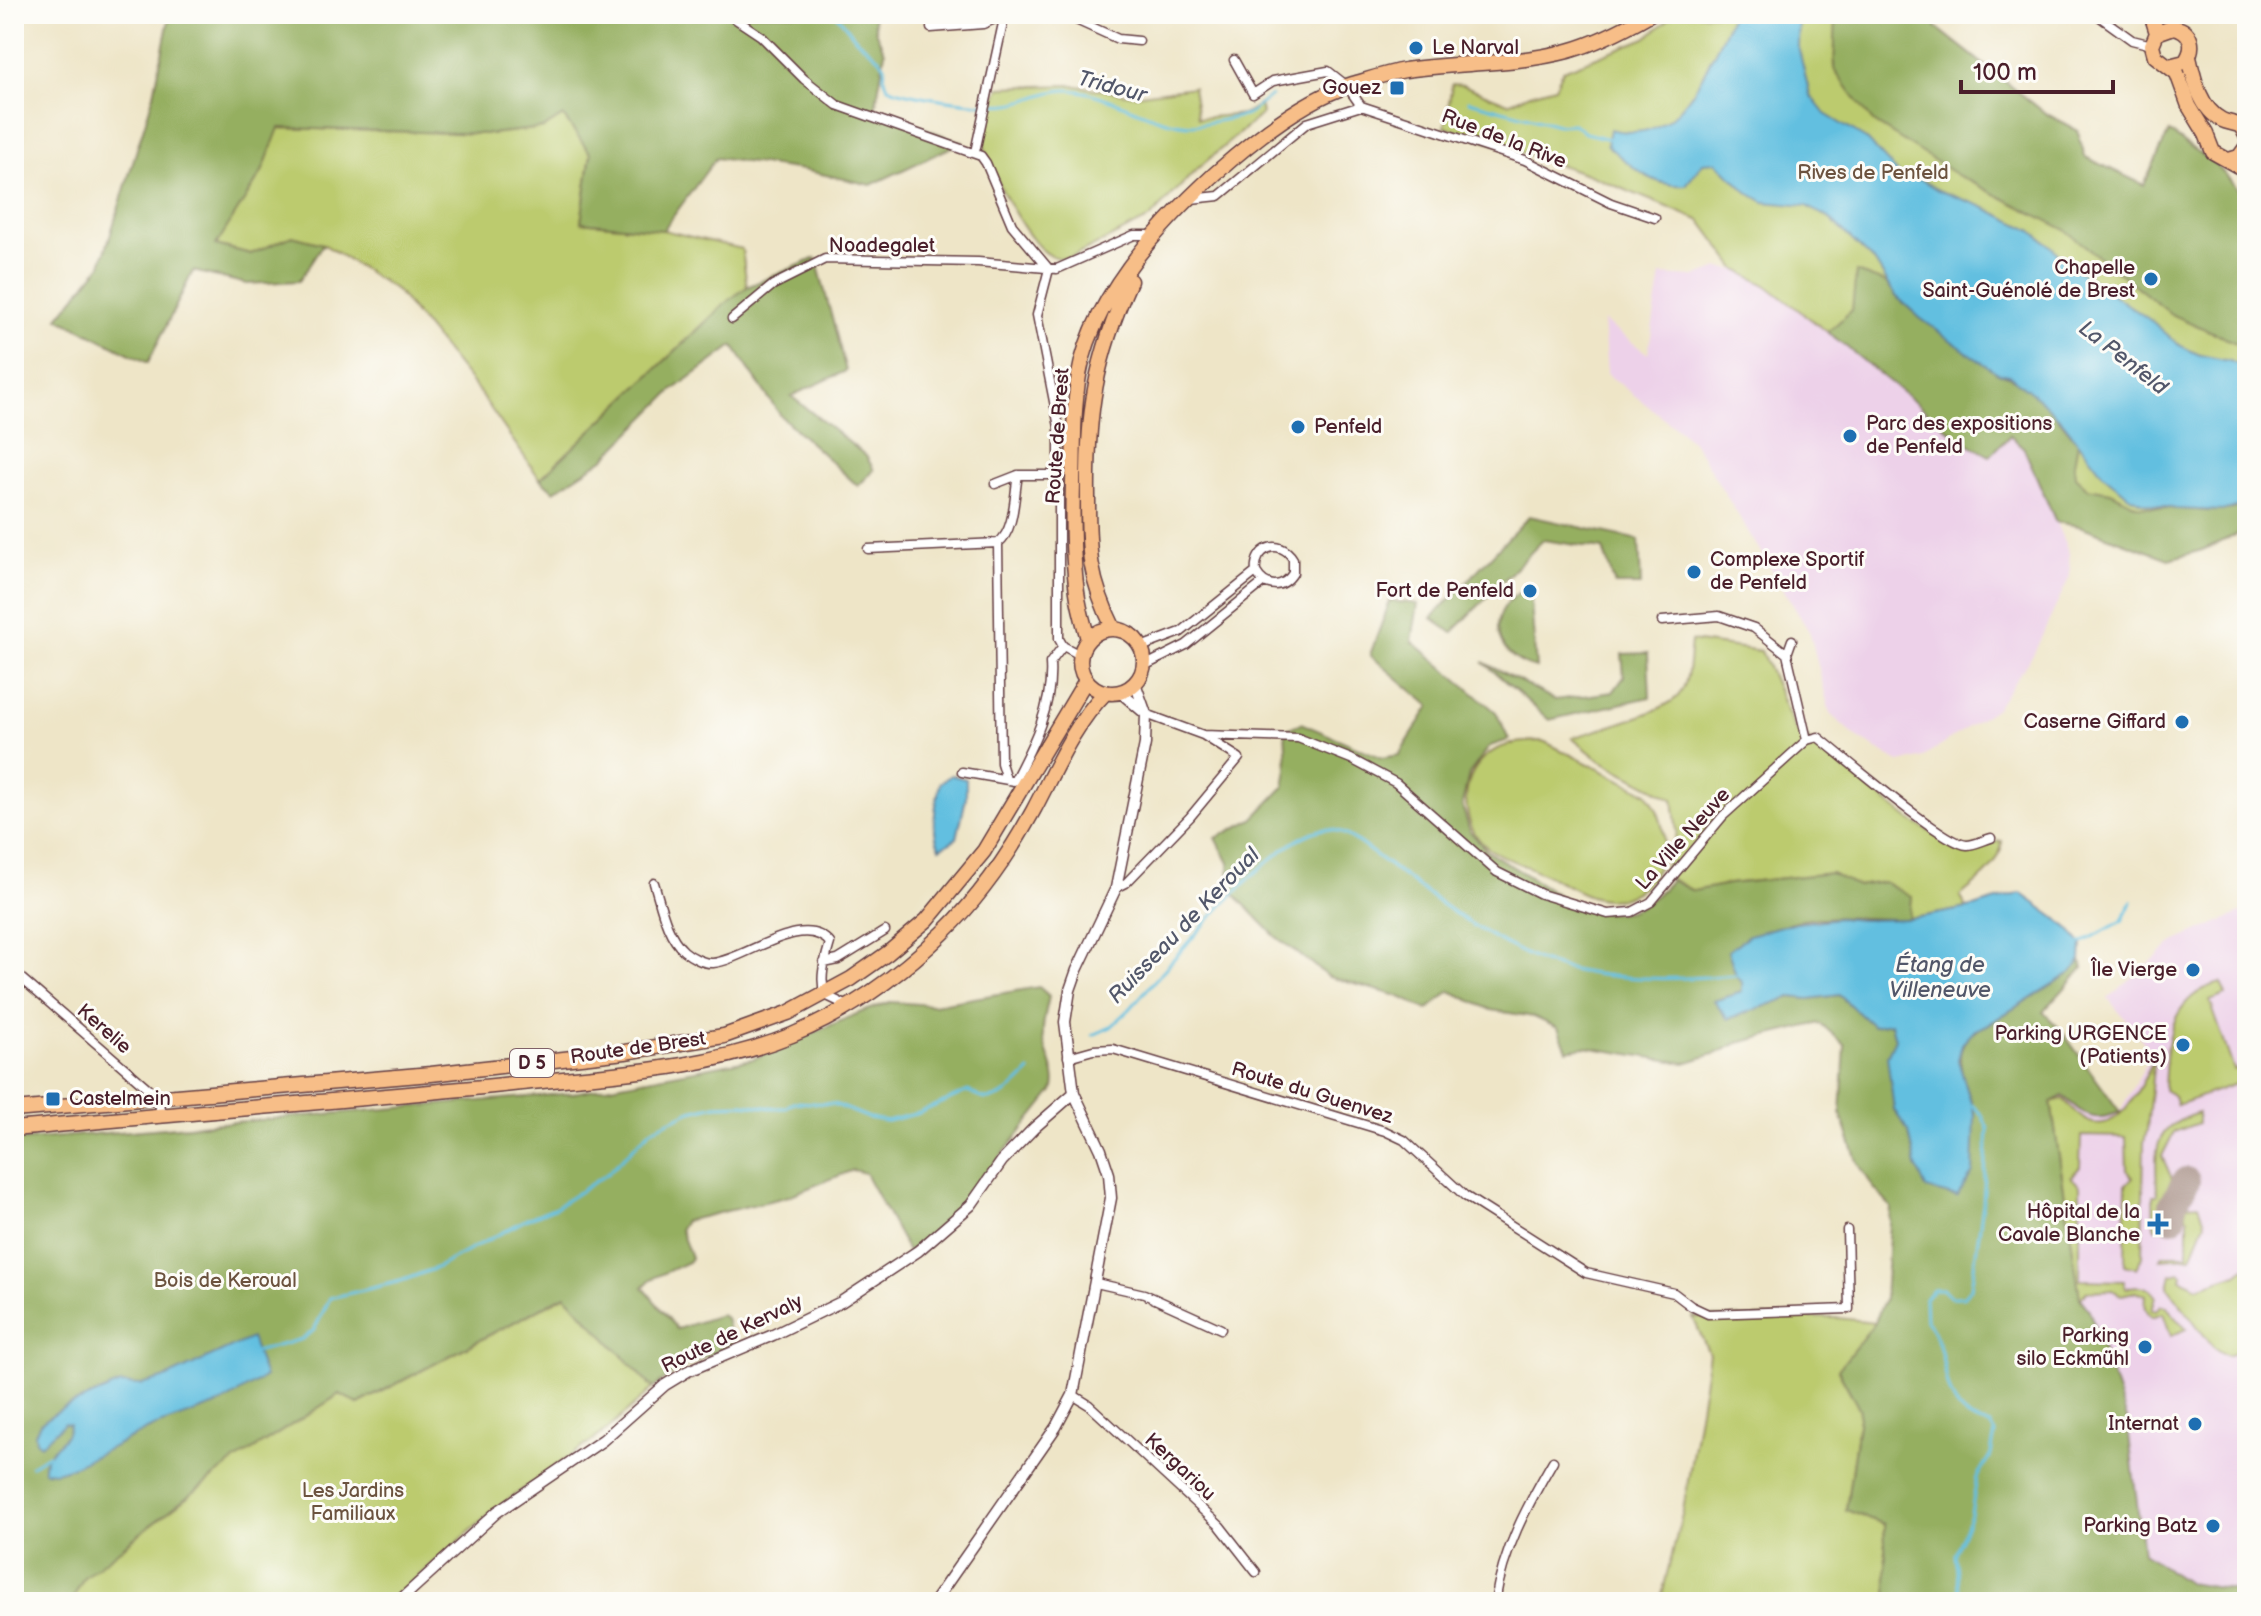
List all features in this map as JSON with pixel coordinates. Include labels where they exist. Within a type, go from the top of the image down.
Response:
[{"type":"main road","name":"Route de Brest","points":[[1114,629],[1097,593],[1088,549],[1089,410],[1099,361],[1116,310],[1153,235],[1186,200],[1272,128],[1290,115],[1347,86],[1404,71],[1567,51],[1600,40],[1650,14]]},
{"type":"main road","points":[[2151,14],[2155,56],[2177,73],[2189,106],[2210,146],[2217,156],[2247,171]]},
{"type":"main road","points":[[2155,39],[2172,20],[2190,38],[2192,73],[2206,105],[2237,122],[2244,130],[2247,146],[2239,157],[2229,160]]},
{"type":"main road","points":[[2169,66],[2180,65],[2189,57]]},
{"type":"main road","points":[[2209,140],[2217,126],[2237,122]]},
{"type":"main road","name":"Route de Brest","points":[[1088,639],[1077,593],[1073,514],[1079,373],[1103,310],[1123,275],[1144,250]]},
{"type":"main road","points":[[1114,629],[1125,631],[1141,647],[1144,666],[1135,683],[1113,692],[1094,688],[1086,680],[1080,668],[1080,655],[1088,639],[1095,633],[1114,629]]},
{"type":"main road","name":"Route de Brest","points":[[14,1110],[431,1074],[625,1052],[724,1036],[788,1013],[825,995],[888,953],[927,920],[984,851],[1086,680]]},
{"type":"main road","name":"Route de Brest","points":[[14,1129],[423,1093],[653,1068],[730,1055],[792,1035],[848,1006],[904,967],[944,932],[1005,858],[1075,732],[1113,692]]},
{"type":"street","points":[[728,14],[761,36],[804,79],[837,105],[975,152],[986,163],[1012,225],[1049,269],[1057,269],[1134,235],[1153,235]]},
{"type":"street","points":[[975,152],[1005,14]]},
{"type":"street","points":[[931,28],[983,24],[1005,14]]},
{"type":"street","points":[[1063,14],[1118,39],[1139,41]]},
{"type":"street","points":[[2096,14],[2132,40],[2155,39]]},
{"type":"street","points":[[1186,200],[1219,196],[1307,123],[1361,106],[1347,86],[1328,71],[1273,81],[1253,94],[1234,60]]},
{"type":"street","name":"Rue de la Rive","points":[[1361,106],[1525,160],[1611,203],[1655,218]]},
{"type":"street","name":"Noadegalet","points":[[732,319],[773,285],[825,259],[978,262],[1049,269]]},
{"type":"street","points":[[1049,269],[1037,315],[1057,413],[1060,475],[1059,639],[1063,646],[1080,655]]},
{"type":"street","points":[[995,484],[1018,475],[1060,475]]},
{"type":"street","points":[[868,549],[998,543],[1005,538],[1009,528],[1018,475]]},
{"type":"street","points":[[998,543],[1001,763],[1006,779]]},
{"type":"street","points":[[1277,546],[1290,553],[1295,565],[1289,579],[1279,585],[1264,582],[1256,572],[1256,562],[1264,550],[1277,546]]},
{"type":"street","points":[[1141,647],[1181,632],[1256,572]]},
{"type":"street","points":[[1144,666],[1186,645],[1264,582]]},
{"type":"street","points":[[1662,621],[1719,616],[1754,628],[1787,654]]},
{"type":"street","points":[[1792,640],[1787,654],[1807,740],[1818,737],[1913,814],[1951,839],[1966,845],[1991,838]]},
{"type":"street","points":[[962,772],[1014,781],[1046,712],[1052,684],[1050,663],[1063,646]]},
{"type":"street","points":[[934,1602],[1056,1427],[1073,1395],[1111,1198],[1109,1174],[1101,1150],[1074,1093],[1065,1022],[1070,990],[1116,888],[1145,744],[1146,714],[1135,683]]},
{"type":"street","points":[[1113,692],[1146,714],[1203,735],[1239,758],[1190,817],[1126,883],[1116,888]]},
{"type":"street","name":"La Ville Neuve","points":[[1203,735],[1298,738],[1351,759],[1396,783],[1497,872],[1541,894],[1608,914],[1632,912],[1651,902],[1723,816],[1807,740]]},
{"type":"street","points":[[654,883],[669,929],[683,950],[699,960],[713,963],[786,935],[823,934],[830,943],[824,963],[822,986],[825,995],[848,1006]]},
{"type":"street","points":[[824,963],[838,960],[885,931]]},
{"type":"street","name":"Kerelie","points":[[14,972],[158,1097]]},
{"type":"street","name":"Route du Guenvez","points":[[1068,1057],[1093,1050],[1113,1049],[1385,1131],[1404,1140],[1465,1196],[1586,1273],[1674,1293],[1708,1314],[1849,1309],[1847,1230]]},
{"type":"street","name":"Route de Kervaly","points":[[398,1602],[497,1512],[603,1440],[665,1385],[688,1371],[841,1302],[918,1251],[971,1205],[1002,1161],[1074,1093]]},
{"type":"street","points":[[158,1097],[161,1115]]},
{"type":"street","points":[[1096,1283],[1144,1294],[1221,1329]]},
{"type":"street","name":"Kergariou","points":[[1073,1395],[1089,1405],[1220,1526],[1256,1572]]},
{"type":"street","points":[[1495,1602],[1500,1570],[1525,1508],[1553,1461]]},
{"type":"shaded area","points":[[1719,268],[1737,270],[1766,285],[1890,380],[1960,439],[1990,456],[2010,434],[2024,448],[2069,553],[2070,576],[2034,653],[1996,708],[1924,757],[1900,763],[1855,736],[1830,714],[1810,633],[1693,441],[1607,374],[1603,321],[1648,354],[1661,275],[1695,277]]},
{"type":"shaded area","name":"Hôpital de la Cavale Blanche","points":[[2247,910],[2247,1592],[2187,1583],[2143,1553],[2127,1419],[2089,1310],[2080,1299],[2051,1102],[2063,1096],[2086,1116],[2108,1117],[2120,1111],[2150,1057],[2150,1050],[2108,998],[2174,942]]},
{"type":"green space","points":[[170,14],[873,14],[876,33],[885,52],[875,110],[962,142],[871,185],[803,170],[716,158],[663,230],[581,222],[591,154],[563,116],[544,128],[490,134],[279,128],[262,172],[216,245],[251,254],[292,236],[323,244],[299,281],[247,284],[193,271],[148,363],[58,318],[101,265],[154,94]]},
{"type":"green space","name":"Rives de Penfeld","points":[[1675,14],[1937,14],[1936,27],[2045,113],[2078,131],[2085,157],[2144,185],[2169,132],[2217,166],[2247,199],[2247,530],[2202,550],[2169,559],[2080,526],[2056,522],[2024,448],[2010,435],[1990,456],[1960,439],[1890,380],[1766,285],[1737,270],[1701,221],[1587,174],[1445,127],[1452,84],[1463,85],[1508,103],[1555,87],[1563,70],[1646,38]]},
{"type":"green space","points":[[1836,14],[1937,14],[1936,27],[2045,113],[2078,131],[2085,157],[2144,185],[2169,132],[2217,166],[2247,199],[2247,348],[2171,314],[2064,229],[1957,175],[1872,121],[1834,69]]},
{"type":"green space","points":[[1071,85],[1133,95],[1193,87],[1198,118],[1245,114],[1260,104],[1262,114],[1196,170],[1150,218],[1072,257],[1060,258],[1048,254],[1039,246],[1018,218],[997,180],[983,134],[1000,87]]},
{"type":"green space","points":[[563,116],[591,154],[581,222],[663,230],[742,249],[747,287],[728,301],[540,479],[477,389],[396,290],[323,244],[292,236],[251,254],[215,245],[262,172],[278,128],[490,134],[544,128]]},
{"type":"green space","points":[[816,258],[846,371],[791,396],[866,456],[874,470],[858,486],[781,416],[733,346],[672,391],[605,458],[554,491],[540,479],[728,301],[747,287]]},
{"type":"green space","points":[[1856,272],[1887,283],[1920,318],[1998,373],[2032,391],[2078,442],[2075,476],[2088,488],[2111,492],[2138,506],[2210,511],[2247,504],[2247,530],[2202,550],[2169,559],[2080,526],[2056,522],[2024,448],[2010,435],[1990,456],[1960,439],[1828,332],[1852,310]]},
{"type":"green space","points":[[1529,516],[1639,540],[1641,585],[1615,585],[1603,549],[1543,540],[1452,633],[1432,618]]},
{"type":"green space","points":[[1530,587],[1536,668],[1520,662],[1509,653],[1501,643],[1498,630],[1505,606],[1515,595]]},
{"type":"green space","points":[[1390,601],[1418,604],[1412,641],[1496,712],[1509,740],[1490,746],[1469,774],[1462,805],[1470,831],[1486,850],[1576,906],[1605,913],[1629,911],[1650,900],[1671,880],[1693,891],[1831,873],[1857,886],[1884,882],[1911,897],[1909,919],[1832,918],[1790,923],[1736,975],[1742,982],[1742,992],[1714,1001],[1728,1019],[1791,997],[1809,999],[1839,995],[1873,1026],[1891,1023],[1895,1039],[1894,1110],[1909,1132],[1916,1166],[1975,1116],[1960,1064],[1964,1042],[1973,1033],[2072,972],[2081,960],[2083,968],[2043,1012],[2060,1029],[2120,1112],[2095,1117],[2083,1113],[2063,1096],[2051,1102],[2080,1298],[2089,1310],[2127,1419],[2143,1553],[2187,1583],[2247,1592],[2247,1602],[1888,1602],[1884,1524],[1846,1510],[1860,1410],[1838,1370],[1875,1322],[1885,1298],[1891,1207],[1873,1187],[1857,1161],[1841,1114],[1845,1045],[1820,1023],[1738,1043],[1685,1063],[1585,1047],[1567,1050],[1558,1028],[1534,1017],[1491,1010],[1450,991],[1428,1010],[1398,996],[1329,977],[1275,936],[1230,890],[1229,863],[1216,838],[1253,819],[1284,787],[1287,769],[1285,730],[1301,723],[1382,758],[1399,755],[1430,706],[1370,655]]},
{"type":"green space","points":[[1691,641],[1761,651],[1795,729],[1910,820],[1956,847],[1967,848],[2002,841],[1993,866],[1960,896],[1967,908],[1909,919],[1910,897],[1884,882],[1857,886],[1831,873],[1693,891],[1662,874],[1677,833],[1673,799],[1601,761],[1572,738],[1644,715],[1678,696],[1687,677]]},
{"type":"green space","points":[[1648,653],[1650,697],[1549,720],[1483,662],[1555,700],[1613,692],[1624,677],[1622,654]]},
{"type":"green space","points":[[1543,741],[1647,793],[1663,828],[1663,853],[1653,875],[1635,892],[1615,899],[1591,896],[1495,852],[1475,834],[1468,815],[1466,795],[1477,766],[1501,747]]},
{"type":"green space","points":[[2221,983],[2226,995],[2210,1001],[2234,1070],[2247,1067],[2247,1080],[2177,1105],[2174,1096],[2164,1090],[2166,1056],[2173,1024],[2190,998],[2203,989]]},
{"type":"green space","name":"Bois de Keroual","points":[[1039,987],[1049,996],[1043,1035],[1055,1078],[1053,1091],[956,1213],[908,1252],[865,1173],[853,1170],[786,1197],[685,1221],[680,1229],[691,1258],[651,1279],[643,1287],[677,1329],[720,1315],[726,1318],[732,1345],[685,1366],[653,1388],[565,1295],[358,1404],[340,1394],[232,1463],[151,1525],[84,1577],[71,1602],[14,1602],[14,1141],[574,1093],[753,1059],[890,1002],[933,1005]]},
{"type":"green space","points":[[2154,1057],[2144,1143],[2142,1257],[2136,1268],[2125,1265],[2126,1184],[2133,1178],[2127,1171],[2126,1137],[2081,1136],[2080,1167],[2071,1177],[2080,1186],[2080,1280],[2124,1281],[2126,1288],[2139,1286],[2150,1289],[2156,1296],[2152,1310],[2166,1306],[2186,1329],[2171,1336],[2163,1313],[2152,1317],[2148,1312],[2146,1295],[2135,1292],[2121,1295],[2112,1290],[2087,1291],[2080,1299],[2051,1102],[2063,1099],[2089,1122],[2104,1123],[2123,1111],[2131,1101]]},
{"type":"green space","points":[[2198,1113],[2198,1123],[2174,1132],[2162,1156],[2173,1181],[2161,1206],[2160,1228],[2156,1228],[2153,1195],[2157,1195],[2159,1144],[2171,1126]]},
{"type":"green space","points":[[2199,1204],[2205,1223],[2191,1257],[2161,1259],[2163,1255],[2188,1255],[2186,1205]]},
{"type":"green space","points":[[2247,1266],[2247,1338],[2242,1340],[2245,1349],[2227,1356],[2213,1347],[2168,1287],[2171,1274],[2180,1272],[2181,1279],[2198,1287],[2237,1274]]},
{"type":"green space","name":"Les Jardins Familiaux","points":[[566,1295],[653,1388],[606,1431],[499,1506],[389,1602],[295,1602],[282,1595],[273,1602],[71,1602],[83,1577],[232,1463],[340,1394],[358,1404]]},
{"type":"green space","points":[[1693,1317],[1838,1318],[1875,1322],[1838,1370],[1860,1410],[1846,1509],[1884,1524],[1888,1602],[1660,1602],[1683,1511],[1709,1354]]},
{"type":"water","name":"Rives de Penfeld","points":[[1731,14],[1799,14],[1798,46],[1810,95],[1825,114],[1866,139],[1897,172],[1922,180],[1938,190],[2031,230],[2066,262],[2153,322],[2179,345],[2200,355],[2230,361],[2247,369],[2247,504],[2222,511],[2176,509],[2144,503],[2129,496],[2103,474],[2061,420],[2038,398],[2009,375],[1998,373],[1978,360],[1920,318],[1896,296],[1875,262],[1830,219],[1807,206],[1764,202],[1747,192],[1716,162],[1703,163],[1686,185],[1674,185],[1645,175],[1611,149],[1607,144],[1610,129],[1629,132],[1646,130],[1660,125],[1684,104],[1703,75]]},
{"type":"water","points":[[951,775],[966,779],[966,798],[957,838],[940,848],[935,833],[936,807],[940,783]]},
{"type":"water","name":"Étang de Villeneuve","points":[[2021,893],[2068,927],[2082,945],[2081,960],[2072,972],[1975,1030],[1962,1044],[1958,1060],[1975,1116],[1973,1172],[1957,1197],[1926,1189],[1916,1166],[1909,1132],[1894,1110],[1887,1056],[1895,1039],[1891,1023],[1873,1026],[1839,995],[1809,999],[1791,997],[1728,1019],[1714,1001],[1742,992],[1742,982],[1736,975],[1728,951],[1749,935],[1788,924],[1839,918],[1909,919],[1973,907]]},
{"type":"water","points":[[251,1338],[265,1377],[222,1403],[151,1428],[72,1467],[56,1472],[44,1471],[47,1457],[65,1437],[69,1424],[64,1423],[41,1445],[36,1441],[35,1434],[40,1423],[63,1408],[121,1384],[141,1385],[163,1379]]},
{"type":"waterway","name":"Tridour","points":[[836,14],[857,40],[885,66],[884,77],[888,87],[928,97],[1009,104],[1054,91],[1069,90],[1100,96],[1162,120],[1193,125],[1247,115],[1271,96]]},
{"type":"waterway","name":"Tridour","points":[[1469,101],[1558,125],[1574,124],[1585,133],[1610,139]]},
{"type":"waterway","name":"Ruisseau de Keroual","points":[[1093,1035],[1111,1027],[1129,1010],[1194,935],[1252,876],[1305,836],[1327,829],[1355,840],[1464,919],[1540,961],[1592,974],[1616,976],[1689,978],[1736,975]]},
{"type":"waterway","points":[[2080,944],[2122,921],[2132,901]]},
{"type":"waterway","name":"Ruisseau de Keroual","points":[[255,1352],[302,1339],[314,1330],[330,1298],[401,1281],[436,1268],[527,1219],[556,1207],[608,1173],[652,1129],[691,1111],[716,1105],[785,1108],[794,1102],[834,1104],[869,1118],[887,1121],[919,1113],[968,1091],[984,1099],[999,1097],[1030,1071]]},
{"type":"waterway","points":[[1961,1602],[1955,1555],[1971,1514],[1977,1477],[1991,1454],[1995,1433],[1990,1425],[1972,1419],[1959,1409],[1952,1396],[1935,1334],[1926,1321],[1925,1298],[1934,1289],[1943,1289],[1951,1297],[1963,1297],[1971,1288],[1983,1204],[1988,1129],[1982,1115],[1972,1105]]},
{"type":"waterway","name":"Ruisseau de Keroual","points":[[31,1466],[48,1455]]},
{"type":"taxiway","points":[[2172,1218],[2173,1204],[2186,1181]]},
{"type":"place","name":"Le Narval","points":[[1416,48]]},
{"type":"place","name":"Gouez","points":[[1397,88]]},
{"type":"place","name":"Chapelle Saint-Guénolé de Brest","points":[[2151,279]]},
{"type":"place","name":"Penfeld","points":[[1298,427]]},
{"type":"place","name":"Parc des expositions de Penfeld","points":[[1850,436]]},
{"type":"place","name":"Complexe Sportif de Penfeld","points":[[1694,572]]},
{"type":"place","name":"Fort de Penfeld","points":[[1530,591]]},
{"type":"place","name":"Caserne Giffard","points":[[2182,722]]},
{"type":"place","name":"Île Vierge","points":[[2193,970]]},
{"type":"place","name":"Parking URGENCE (Patients)","points":[[2183,1045]]},
{"type":"place","name":"Castelmein","points":[[53,1099]]},
{"type":"place","name":"Hôpital de la Cavale Blanche","points":[[2158,1224]]},
{"type":"place","name":"Parking silo Eckmühl","points":[[2145,1347]]},
{"type":"place","name":"Internat","points":[[2195,1424]]},
{"type":"place","name":"Parking Batz","points":[[2213,1526]]},
{"type":"water label","name":"La Penfeld","points":[[2123,358]]}]
